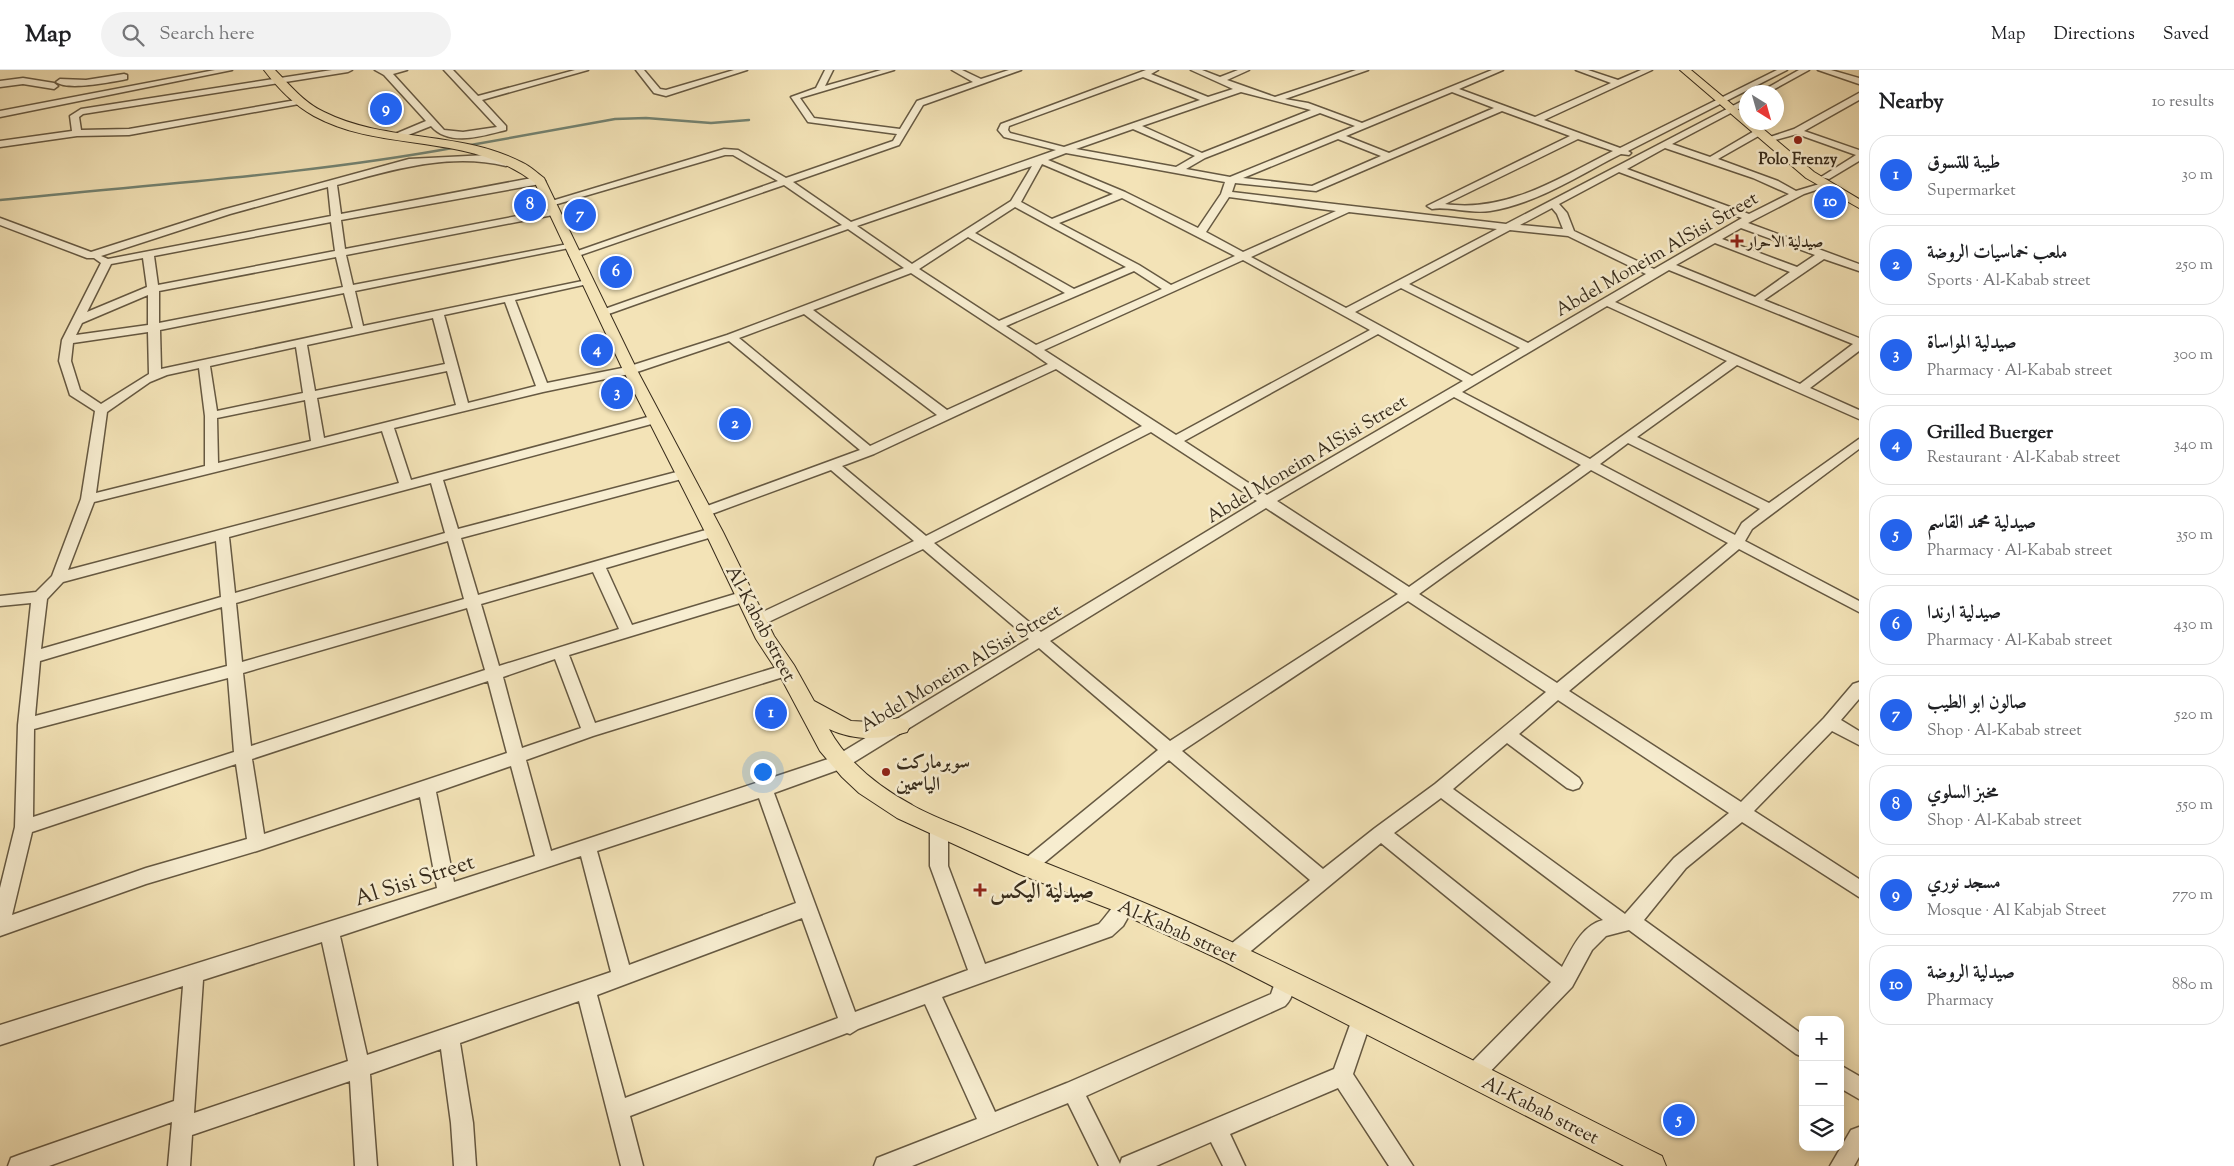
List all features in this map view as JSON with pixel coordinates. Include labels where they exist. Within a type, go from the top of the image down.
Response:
[{"type":"main road","name":"Al-Kabab street","points":[[269,70],[299,101],[322,116],[338,122],[398,136],[483,152],[513,161],[536,181],[552,208],[630,370],[704,512],[757,621],[788,670],[827,745],[840,762],[867,787],[905,812],[1027,867],[1126,905],[1233,954],[1474,1074],[1627,1160],[1652,1166]]},
{"type":"main road","points":[[1685,70],[1723,98],[1739,107]]},
{"type":"main road","points":[[1692,70],[1723,98]]},
{"type":"main road","points":[[1761,130],[1810,175],[1859,197]]},
{"type":"main road","points":[[1763,130],[1775,137],[1829,184],[1859,204]]},
{"type":"main road","points":[[806,706],[847,730],[866,732],[900,726]]},
{"type":"street","points":[[0,114],[228,70]]},
{"type":"street","points":[[77,133],[74,116],[81,112],[348,70]]},
{"type":"street","points":[[383,72],[403,70]]},
{"type":"street","points":[[383,72],[430,123],[449,136],[503,128],[448,70]]},
{"type":"street","points":[[477,99],[557,73],[584,70]]},
{"type":"street","points":[[640,70],[657,91],[666,93],[743,70]]},
{"type":"street","points":[[819,90],[829,70]]},
{"type":"street","points":[[890,70],[795,97],[811,120],[904,132]]},
{"type":"street","points":[[956,70],[980,82]]},
{"type":"street","points":[[68,340],[153,328],[572,249],[787,182],[896,144],[920,103],[1017,70]]},
{"type":"street","points":[[1195,70],[1241,90],[1320,110],[1360,125]]},
{"type":"street","points":[[1220,80],[1245,70]]},
{"type":"street","points":[[1276,100],[1364,70]]},
{"type":"street","points":[[1580,70],[1618,83]]},
{"type":"street","points":[[1536,120],[1648,70]]},
{"type":"street","points":[[1434,205],[1468,210],[1500,207],[1526,198],[1782,70]]},
{"type":"street","points":[[1777,85],[1805,70]]},
{"type":"street","points":[[1822,70],[1859,81]]},
{"type":"street","points":[[1200,233],[1226,194],[1231,180],[1360,125],[1453,90],[1491,71]]},
{"type":"street","points":[[1209,101],[1149,72],[1005,124],[1003,130],[1007,135],[1065,150],[1176,171],[1231,180],[1318,188],[1502,108]]},
{"type":"street","points":[[47,105],[46,93],[70,73]]},
{"type":"street","points":[[0,84],[23,81],[57,84],[86,83],[126,74],[121,91]]},
{"type":"street","points":[[603,313],[766,254],[1241,90]]},
{"type":"street","points":[[1453,90],[1640,158]]},
{"type":"street","points":[[1775,137],[1797,132],[1859,96]]},
{"type":"street","points":[[0,144],[77,133],[129,132],[299,101]]},
{"type":"street","points":[[1347,312],[1665,145],[1739,109]]},
{"type":"street","points":[[1176,171],[1202,156],[1320,110]]},
{"type":"street","points":[[398,136],[430,123]]},
{"type":"street","points":[[1136,127],[1202,156]]},
{"type":"street","points":[[1709,161],[1754,130]]},
{"type":"street","points":[[1797,132],[1859,153]]},
{"type":"street","points":[[1338,136],[1389,156]]},
{"type":"street","points":[[1413,218],[1434,205],[1577,136]]},
{"type":"street","points":[[1665,145],[1788,189],[1797,196]]},
{"type":"street","points":[[79,320],[153,289],[340,253],[552,208],[730,151],[787,182],[912,269],[1859,889]]},
{"type":"street","points":[[1829,184],[1859,157]]},
{"type":"street","points":[[91,256],[174,227],[418,160],[487,158],[507,163],[536,181]]},
{"type":"street","points":[[1040,160],[1122,194],[1200,233],[1473,381]]},
{"type":"street","points":[[88,499],[463,407],[630,370],[731,337],[912,269],[970,234],[1015,203],[1040,160]]},
{"type":"street","points":[[1619,169],[1822,255],[1859,268]]},
{"type":"street","points":[[1573,175],[1593,183]]},
{"type":"street","points":[[0,221],[107,262],[536,181]]},
{"type":"street","points":[[332,184],[340,253],[359,331]]},
{"type":"street","name":"Abdel Moneim AlSisi Street","points":[[840,762],[1267,501],[1606,302],[1745,221],[1797,196],[1829,184]]},
{"type":"street","points":[[1052,222],[1122,194]]},
{"type":"street","points":[[1226,194],[1473,225],[1570,233],[1655,274]]},
{"type":"street","points":[[1015,203],[1135,266],[1170,288]]},
{"type":"street","points":[[1552,204],[1562,213],[1570,233]]},
{"type":"street","points":[[1035,350],[1348,209]]},
{"type":"street","points":[[1468,210],[1473,225]]},
{"type":"street","points":[[970,234],[1073,293]]},
{"type":"street","points":[[1714,239],[1797,270]]},
{"type":"street","points":[[148,254],[153,289],[154,375]]},
{"type":"street","points":[[1756,300],[1797,270],[1822,255]]},
{"type":"street","points":[[101,410],[74,392],[66,361],[68,340],[107,262]]},
{"type":"street","points":[[998,325],[1135,266]]},
{"type":"street","points":[[1668,266],[1859,343],[1801,389]]},
{"type":"street","points":[[0,927],[24,827],[23,786],[26,725],[40,597],[58,578],[88,499],[101,410],[154,375],[588,281]]},
{"type":"street","points":[[1401,284],[1529,348]]},
{"type":"street","points":[[509,299],[543,388]]},
{"type":"street","points":[[1606,302],[1859,415]]},
{"type":"street","points":[[806,310],[945,415]]},
{"type":"street","points":[[438,314],[463,407]]},
{"type":"street","points":[[1175,442],[1378,330]]},
{"type":"street","points":[[731,337],[869,451]]},
{"type":"street","points":[[301,343],[318,442]]},
{"type":"street","points":[[1027,867],[1171,749],[1409,594],[1736,360]]},
{"type":"street","points":[[204,364],[211,416],[212,469]]},
{"type":"street","points":[[704,512],[833,466],[869,451],[1057,364]]},
{"type":"street","points":[[211,416],[453,366]]},
{"type":"street","points":[[1454,392],[1859,607]]},
{"type":"street","points":[[58,578],[655,419]]},
{"type":"street","points":[[387,426],[406,485]]},
{"type":"street","points":[[757,621],[925,542],[1152,426]]},
{"type":"street","points":[[1628,438],[1771,509]]},
{"type":"street","points":[[1233,954],[1381,833],[1441,789],[1737,543],[1747,526],[1859,443]]},
{"type":"street","points":[[833,466],[1171,749],[1323,880]]},
{"type":"street","points":[[33,657],[453,535],[684,474]]},
{"type":"street","points":[[436,478],[494,674],[545,861]]},
{"type":"street","points":[[26,725],[235,670],[471,600],[714,532]]},
{"type":"street","points":[[222,535],[243,754],[257,844]]},
{"type":"street","points":[[597,565],[628,633]]},
{"type":"street","points":[[24,827],[560,652],[628,633],[745,596]]},
{"type":"street","points":[[0,601],[40,597]]},
{"type":"street","points":[[560,652],[590,731]]},
{"type":"street","points":[[0,927],[146,876],[257,844],[427,788],[590,731],[696,700],[788,670]]},
{"type":"street","points":[[1474,1074],[1565,981],[1585,944],[1600,928],[1626,922],[1680,863],[1742,812],[1830,722],[1859,688]]},
{"type":"street","points":[[1830,722],[1859,739]]},
{"type":"street","points":[[1507,734],[1573,783]]},
{"type":"street","name":"Al Sisi Street","points":[[0,1035],[329,932],[764,789],[840,762]]},
{"type":"street","points":[[427,788],[447,893]]},
{"type":"street","points":[[764,789],[850,1025]]},
{"type":"street","points":[[1441,789],[1799,1044]]},
{"type":"street","points":[[939,827],[939,866],[979,974]]},
{"type":"street","points":[[1381,833],[1565,981]]},
{"type":"street","points":[[587,847],[622,976]]},
{"type":"street","points":[[619,1110],[850,1025],[979,974],[1105,930],[1116,920],[1126,905]]},
{"type":"street","points":[[19,1166],[359,1067],[586,990],[808,907]]},
{"type":"street","points":[[329,932],[359,1067],[366,1166]]},
{"type":"street","points":[[179,1166],[194,974]]},
{"type":"street","points":[[885,1166],[989,1122],[1073,1091],[1278,1000],[1282,996],[1285,980]]},
{"type":"street","points":[[586,990],[619,1110],[632,1166]]},
{"type":"street","points":[[930,993],[989,1122]]},
{"type":"street","points":[[1130,1166],[1342,1076],[1362,1018]]},
{"type":"street","points":[[449,1036],[462,1123],[465,1166]]},
{"type":"street","points":[[1342,1076],[1402,1166]]},
{"type":"street","points":[[1844,1078],[1859,1089]]},
{"type":"street","points":[[1073,1091],[1110,1166]]},
{"type":"street","points":[[1216,1129],[1234,1166]]},
{"type":"street","points":[[1841,1166],[1859,1138]]},
{"type":"waterway","points":[[465,146],[615,119],[646,118],[711,123],[749,120]]},
{"type":"waterway","points":[[0,200],[287,172],[401,157],[458,147]]},
{"type":"place","name":"مسجد نوري","points":[[386,109]]},
{"type":"place","name":"Polo Frenzy","points":[[1798,140]]},
{"type":"place","name":"صيدلية الروضة","points":[[1830,202]]},
{"type":"place","name":"مخبز السلوي","points":[[530,205]]},
{"type":"place","name":"صالون ابو الطيب","points":[[580,215]]},
{"type":"place","name":"صيدلية الاحرار","points":[[1737,241]]},
{"type":"place","name":"صيدلية ارندا","points":[[616,272]]},
{"type":"place","name":"Grilled Buerger","points":[[597,350]]},
{"type":"place","name":"صيدلية المواساة","points":[[617,393]]},
{"type":"place","name":"ملعب خماسيات الروضة","points":[[735,424]]},
{"type":"place","name":"طيبة للتسوق","points":[[771,713]]},
{"type":"place","name":"سوبرماركت الياسمين","points":[[886,772]]},
{"type":"place","name":"صيدلية اليكس","points":[[980,890]]},
{"type":"place","name":"صيدلية محمد القاسم","points":[[1679,1120]]}]
